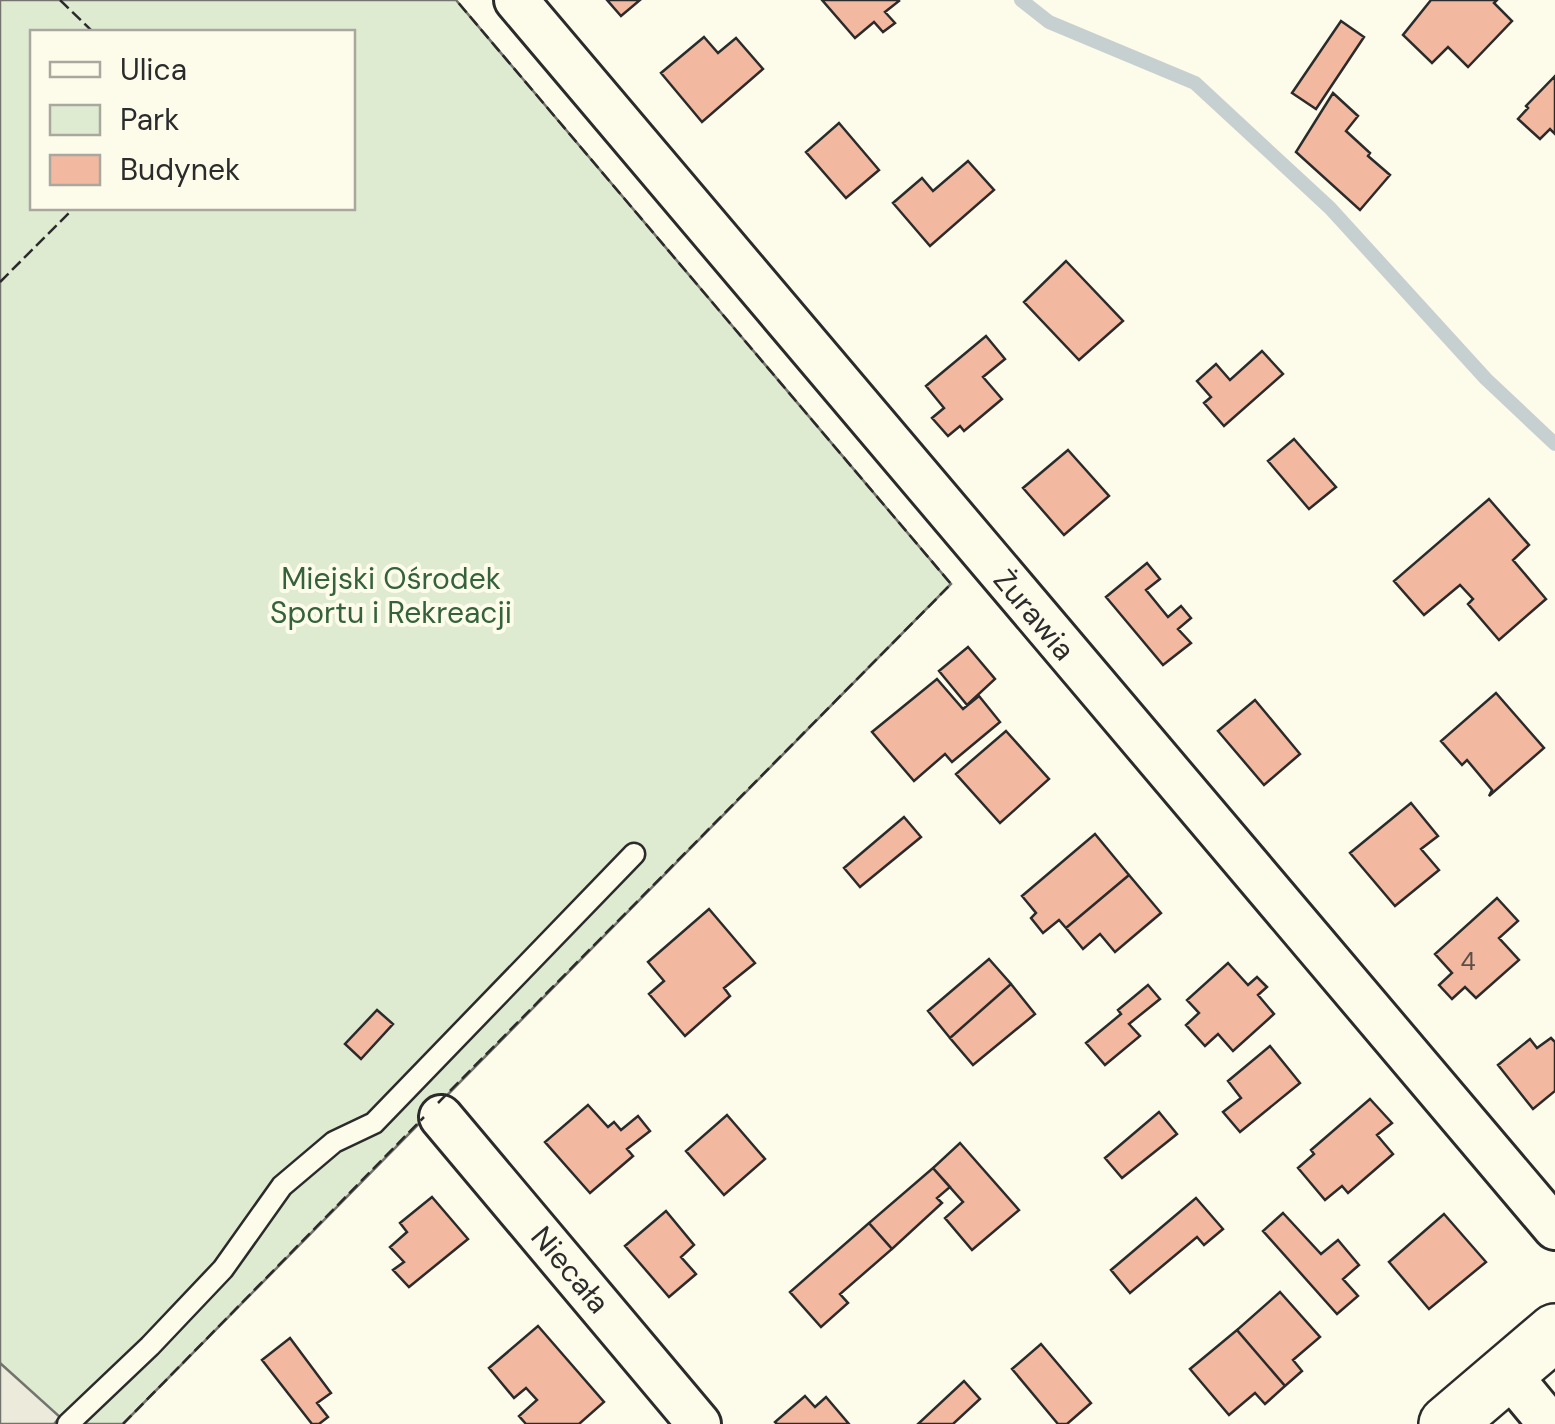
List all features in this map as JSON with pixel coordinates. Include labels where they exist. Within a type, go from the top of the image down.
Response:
[{"type":"street","name":"Żurawia","points":[[516,0],[1555,1228]]},
{"type":"street","name":"Niecała","points":[[440,1117],[699,1424]]},
{"type":"street","points":[[1447,1424],[1555,1332]]},
{"type":"street","points":[[1507,1372],[1550,1424]]},
{"type":"lane","points":[[68,1424],[150,1346],[223,1268],[282,1186],[334,1142],[374,1122],[634,854]]},
{"type":"green space","name":"Miejski Ośrodek Sportu i Rekreacji","points":[[0,0],[456,0],[951,584],[123,1424],[0,1424]]},
{"type":"shaded area","points":[[0,1363],[60,1417],[54,1424],[0,1424]]},
{"type":"building","points":[[607,0],[640,0],[621,16]]},
{"type":"building","points":[[822,0],[899,1],[885,12],[895,23],[883,32],[874,22],[855,38]]},
{"type":"building","points":[[1431,0],[1497,0],[1494,3],[1512,21],[1468,67],[1448,47],[1432,63],[1403,35]]},
{"type":"building","points":[[1341,21],[1364,37],[1316,109],[1292,93]]},
{"type":"building","points":[[704,37],[718,53],[736,38],[763,69],[702,122],[661,73]]},
{"type":"building","points":[[1555,76],[1555,134],[1550,129],[1540,139],[1518,119]]},
{"type":"building","points":[[1333,93],[1358,116],[1346,131],[1390,175],[1360,210],[1296,152]]},
{"type":"building","points":[[839,123],[879,170],[846,198],[806,152]]},
{"type":"building","points":[[968,161],[994,190],[930,246],[893,203],[922,178],[933,191]]},
{"type":"building","points":[[1066,261],[1123,321],[1079,360],[1024,302]]},
{"type":"building","points":[[986,336],[1005,359],[983,377],[1002,399],[964,431],[960,426],[948,436],[932,418],[944,408],[926,386]]},
{"type":"building","points":[[1262,351],[1283,374],[1224,426],[1204,403],[1211,397],[1197,381],[1216,364],[1230,380]]},
{"type":"building","points":[[1294,439],[1336,487],[1309,509],[1268,461]]},
{"type":"building","points":[[1068,450],[1109,496],[1064,535],[1023,488]]},
{"type":"building","points":[[1489,499],[1529,545],[1513,560],[1546,599],[1499,640],[1468,604],[1473,599],[1460,585],[1424,615],[1394,581]]},
{"type":"building","points":[[1147,563],[1160,579],[1146,590],[1168,617],[1181,606],[1191,618],[1178,629],[1191,643],[1163,665],[1106,597]]},
{"type":"building","points":[[968,647],[995,679],[967,705],[939,671]]},
{"type":"building","points":[[937,679],[963,709],[979,696],[1000,722],[952,762],[945,754],[914,781],[872,732]]},
{"type":"building","points":[[1496,693],[1544,748],[1489,796],[1492,790],[1467,760],[1462,765],[1441,741]]},
{"type":"building","points":[[1255,700],[1300,754],[1264,785],[1218,731]]},
{"type":"building","points":[[1006,731],[1049,779],[1000,823],[956,774]]},
{"type":"building","points":[[1411,803],[1438,836],[1421,849],[1439,870],[1395,906],[1350,853]]},
{"type":"building","points":[[904,817],[921,837],[860,887],[844,868]]},
{"type":"building","points":[[1095,834],[1129,875],[1066,928],[1059,920],[1043,933],[1031,918],[1036,913],[1022,896]]},
{"type":"building","points":[[1129,875],[1161,913],[1115,952],[1100,934],[1083,949],[1066,928]]},
{"type":"building","points":[[1497,898],[1518,921],[1499,938],[1519,960],[1476,998],[1465,987],[1452,999],[1439,985],[1452,973],[1435,954]]},
{"type":"building","points":[[709,909],[755,963],[724,988],[730,996],[685,1036],[649,994],[664,981],[648,962]]},
{"type":"building","points":[[989,959],[1011,984],[950,1038],[928,1011]]},
{"type":"building","points":[[1228,963],[1248,985],[1257,977],[1267,987],[1258,995],[1274,1014],[1233,1051],[1218,1034],[1205,1046],[1186,1025],[1199,1013],[1187,1000]]},
{"type":"building","points":[[1011,984],[1035,1014],[973,1065],[950,1038]]},
{"type":"building","points":[[1148,985],[1160,999],[1129,1024],[1140,1036],[1105,1065],[1086,1043]]},
{"type":"building","points":[[377,1010],[393,1024],[361,1059],[345,1044]]},
{"type":"building","points":[[1551,1038],[1555,1042],[1555,1091],[1533,1109],[1498,1065],[1530,1039],[1537,1048]]},
{"type":"building","points":[[1270,1046],[1300,1083],[1240,1132],[1223,1112],[1241,1098],[1228,1081]]},
{"type":"building","points":[[1370,1099],[1392,1123],[1377,1135],[1393,1154],[1348,1193],[1342,1186],[1325,1200],[1298,1168],[1314,1154],[1311,1150]]},
{"type":"building","points":[[588,1105],[608,1127],[614,1122],[621,1130],[638,1116],[650,1131],[627,1149],[633,1156],[590,1193],[545,1142]]},
{"type":"building","points":[[1159,1112],[1177,1134],[1122,1178],[1105,1158]]},
{"type":"building","points":[[727,1115],[765,1159],[724,1195],[686,1151]]},
{"type":"building","points":[[960,1143],[1019,1210],[972,1250],[945,1218],[963,1202],[933,1168]]},
{"type":"building","points":[[933,1168],[950,1187],[937,1198],[942,1203],[892,1249],[869,1223]]},
{"type":"building","points":[[432,1197],[468,1239],[409,1287],[393,1270],[404,1262],[390,1247],[407,1232],[400,1223]]},
{"type":"building","points":[[1196,1198],[1223,1229],[1204,1245],[1197,1237],[1130,1293],[1111,1270]]},
{"type":"building","points":[[666,1211],[694,1245],[681,1257],[696,1274],[669,1297],[625,1246]]},
{"type":"building","points":[[1283,1213],[1321,1254],[1338,1240],[1359,1265],[1343,1279],[1358,1296],[1337,1314],[1263,1231]]},
{"type":"building","points":[[1444,1214],[1486,1262],[1429,1309],[1389,1262]]},
{"type":"building","points":[[869,1223],[892,1249],[840,1294],[848,1303],[821,1327],[790,1292]]},
{"type":"building","points":[[1280,1292],[1320,1337],[1293,1360],[1302,1371],[1285,1386],[1237,1330]]},
{"type":"building","points":[[538,1326],[604,1402],[579,1424],[526,1424],[519,1416],[537,1400],[526,1388],[514,1398],[489,1368]]},
{"type":"building","points":[[1237,1330],[1285,1386],[1265,1404],[1255,1393],[1229,1415],[1190,1369]]},
{"type":"building","points":[[290,1338],[331,1393],[317,1403],[328,1417],[319,1424],[312,1424],[262,1360]]},
{"type":"building","points":[[1041,1344],[1091,1403],[1067,1424],[1058,1424],[1012,1369]]},
{"type":"building","points":[[964,1381],[980,1399],[953,1424],[918,1424]]},
{"type":"building","points":[[805,1396],[815,1407],[826,1397],[849,1424],[775,1422]]},
{"type":"waterway","points":[[1021,0],[1049,22],[1195,83],[1330,208],[1486,379],[1555,444]]},
{"type":"fence","points":[[60,0],[91,30]]},
{"type":"fence","points":[[438,1103],[951,584],[456,0]]},
{"type":"fence","points":[[0,282],[72,210]]},
{"type":"fence","points":[[123,1424],[424,1117]]}]
